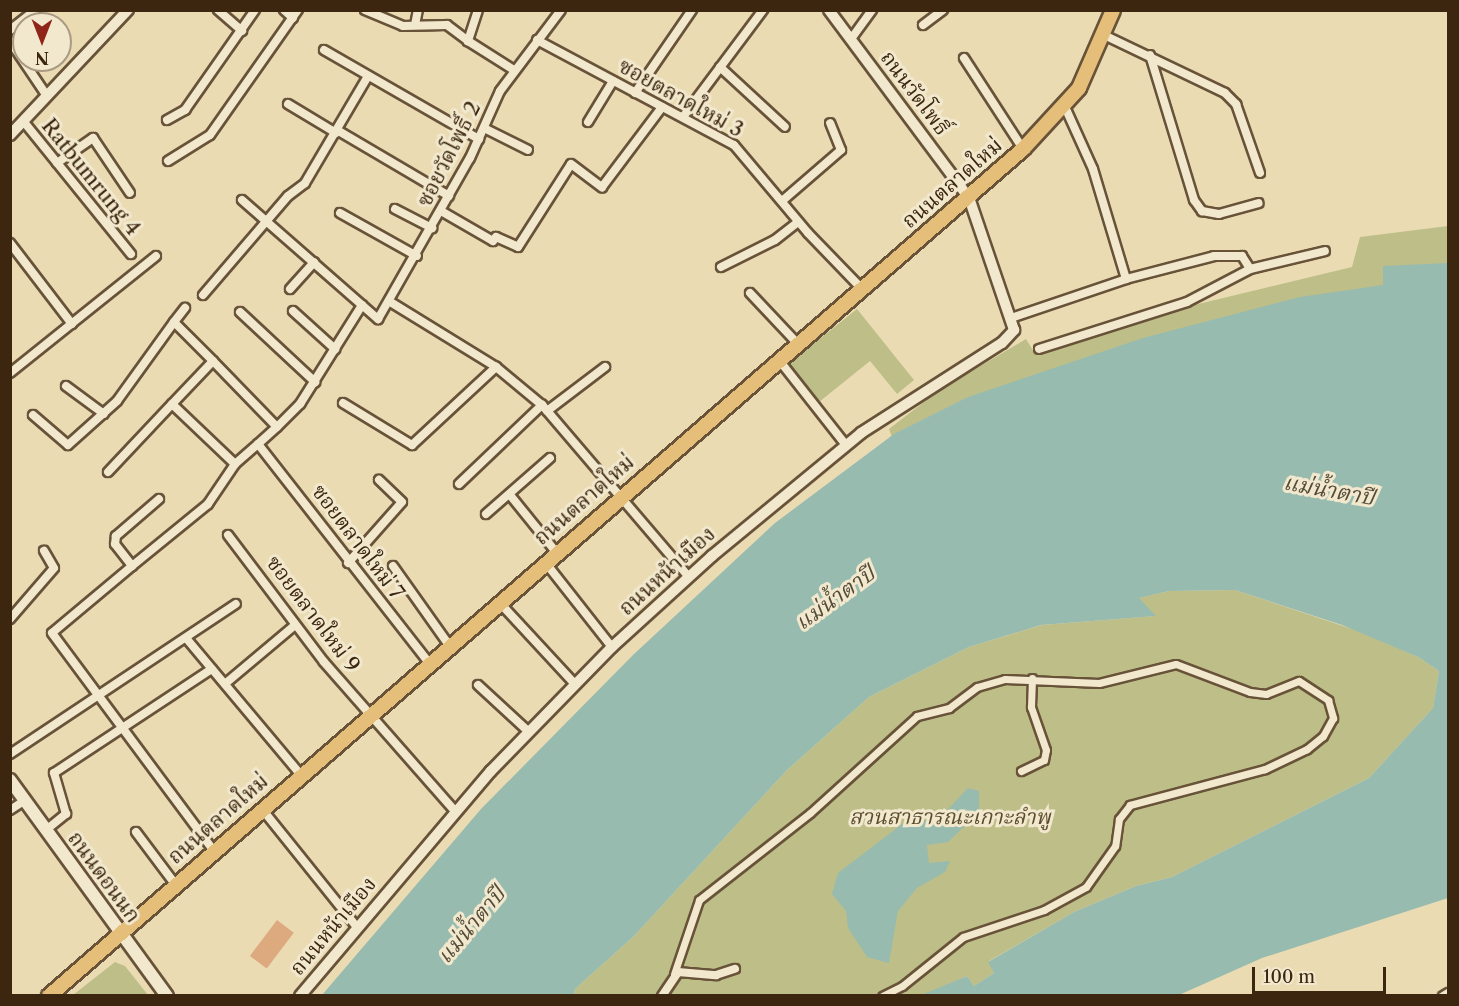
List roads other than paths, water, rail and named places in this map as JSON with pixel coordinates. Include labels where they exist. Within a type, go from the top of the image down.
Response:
[{"type":"main road","name":"ถนนตลาดใหม่","points":[[49,996],[120,931],[544,561],[1023,150],[1065,107],[1104,34],[1113,10]]},
{"type":"main road","name":"ถนนดอนนก","points":[[10,780],[167,996]]},
{"type":"street","points":[[10,30],[36,10]]},
{"type":"street","points":[[10,135],[128,10]]},
{"type":"street","points":[[218,10],[242,31]]},
{"type":"street","points":[[167,120],[185,110],[255,10]]},
{"type":"street","points":[[168,161],[210,135],[296,14],[284,10]]},
{"type":"street","points":[[365,10],[394,24],[447,25],[513,70]]},
{"type":"street","points":[[415,25],[418,10]]},
{"type":"street","points":[[468,41],[478,10]]},
{"type":"street","name":"ซอยวัดโพธิ์ 2","points":[[362,305],[378,319],[392,303],[513,70],[561,10]]},
{"type":"street","points":[[635,93],[692,10]]},
{"type":"street","points":[[683,117],[763,10]]},
{"type":"street","name":"ถนนวัดโพธิ์","points":[[829,10],[969,198]]},
{"type":"street","points":[[851,39],[872,10]]},
{"type":"street","points":[[924,25],[943,10]]},
{"type":"street","points":[[1104,34],[1225,93],[1236,104],[1260,173]]},
{"type":"street","name":"ซอยตลาดใหม่ 3","points":[[537,40],[734,145],[798,222],[862,289]]},
{"type":"street","points":[[10,41],[47,96]]},
{"type":"street","points":[[324,50],[479,139]]},
{"type":"street","points":[[1150,55],[1194,200],[1202,211],[1219,214],[1259,202]]},
{"type":"street","points":[[964,58],[1023,150]]},
{"type":"street","points":[[720,68],[785,127]]},
{"type":"street","points":[[203,295],[269,223],[288,196],[305,183],[369,76]]},
{"type":"street","points":[[588,122],[613,81]]},
{"type":"street","points":[[288,104],[449,196]]},
{"type":"street","points":[[441,211],[493,241],[496,237],[518,247],[571,164],[602,187],[662,107]]},
{"type":"street","points":[[1065,107],[1094,169],[1126,279]]},
{"type":"street","name":"Ratbumrung 4","points":[[24,122],[131,254]]},
{"type":"street","points":[[782,201],[841,150],[830,123]]},
{"type":"street","points":[[484,128],[528,150]]},
{"type":"street","points":[[57,163],[93,138],[130,193]]},
{"type":"street","points":[[969,198],[1011,318],[1126,279],[1230,253],[1242,256],[1250,269]]},
{"type":"street","points":[[214,851],[52,633],[208,504],[235,464],[277,426],[315,382],[362,305],[242,200]]},
{"type":"street","points":[[395,209],[432,228]]},
{"type":"street","points":[[340,213],[417,256]]},
{"type":"street","points":[[721,267],[775,240],[798,222]]},
{"type":"street","points":[[10,243],[72,324]]},
{"type":"street","points":[[1039,349],[1187,302],[1250,269],[1325,251]]},
{"type":"street","points":[[10,374],[156,256]]},
{"type":"street","points":[[290,289],[314,262]]},
{"type":"street","points":[[750,293],[798,344]]},
{"type":"street","points":[[392,303],[496,367],[544,408],[689,577]]},
{"type":"street","points":[[33,415],[68,446],[104,414],[185,308]]},
{"type":"street","points":[[293,310],[336,349]]},
{"type":"street","points":[[240,312],[315,382]]},
{"type":"street","name":"ถนนหน้าเมือง","points":[[300,996],[456,812],[529,732],[612,647],[689,577],[846,445],[1002,343],[1014,330],[1011,318]]},
{"type":"street","points":[[174,322],[277,426]]},
{"type":"street","points":[[779,360],[846,445]]},
{"type":"street","points":[[108,472],[213,361]]},
{"type":"street","points":[[343,403],[412,445],[496,367]]},
{"type":"street","points":[[459,484],[544,408],[605,367]]},
{"type":"street","points":[[66,386],[104,414]]},
{"type":"street","points":[[172,404],[235,464]]},
{"type":"street","name":"ซอยตลาดใหม่ 7","points":[[258,444],[348,563],[429,663]]},
{"type":"street","points":[[486,514],[550,458]]},
{"type":"street","points":[[348,563],[402,502],[379,480]]},
{"type":"street","points":[[510,495],[556,552]]},
{"type":"street","points":[[132,566],[115,544],[116,536],[159,499]]},
{"type":"street","name":"ซอยตลาดใหม่ 9","points":[[228,535],[294,626],[456,812]]},
{"type":"street","points":[[10,619],[54,568],[44,551]]},
{"type":"street","points":[[544,561],[612,647]]},
{"type":"street","points":[[393,566],[449,645]]},
{"type":"street","points":[[499,602],[575,684]]},
{"type":"street","points":[[10,754],[99,698],[236,604]]},
{"type":"street","points":[[225,683],[294,626]]},
{"type":"street","points":[[186,638],[301,775]]},
{"type":"street","points":[[662,996],[674,975],[699,900],[810,813],[917,716],[949,708],[977,687],[1005,679],[1032,678],[1099,683],[1176,664],[1250,692],[1266,694],[1299,681],[1328,700],[1333,718],[1323,736],[1307,749],[1264,769],[1130,805],[1119,819],[1114,846],[1086,887],[1044,910],[963,937],[902,986],[882,996]]},
{"type":"street","points":[[46,830],[66,814],[54,773],[212,669]]},
{"type":"street","points":[[1022,771],[1044,760],[1046,750],[1031,707],[1032,678]]},
{"type":"street","points":[[478,686],[529,732]]},
{"type":"street","points":[[10,810],[24,801]]},
{"type":"street","points":[[262,809],[357,927]]},
{"type":"street","points":[[136,832],[175,884]]},
{"type":"street","points":[[674,975],[693,970],[716,975],[735,969]]},
{"type":"street","points":[[1443,996],[1449,993]]},
{"type":"water","name":"แม่น้ำตาปี","points":[[1448,263],[1448,898],[1262,958],[1179,995],[921,995],[967,976],[974,986],[994,973],[988,962],[1074,912],[1136,886],[1172,877],[1369,778],[1433,708],[1439,671],[1418,657],[1342,625],[1235,590],[1169,591],[1139,598],[1156,616],[1041,625],[969,647],[869,697],[787,770],[634,936],[575,989],[574,995],[322,995],[481,809],[633,655],[775,523],[894,434],[968,397],[1143,338],[1300,297],[1383,285],[1383,266]]},
{"type":"water","points":[[968,788],[979,791],[979,812],[948,842],[927,845],[929,863],[950,861],[945,872],[917,888],[898,911],[889,963],[867,957],[848,928],[846,911],[832,894],[838,873],[914,815],[928,822],[938,820]]},
{"type":"park label","name":"สวนสาธารณะเกาะลำพู","points":[[950,817]]}]
